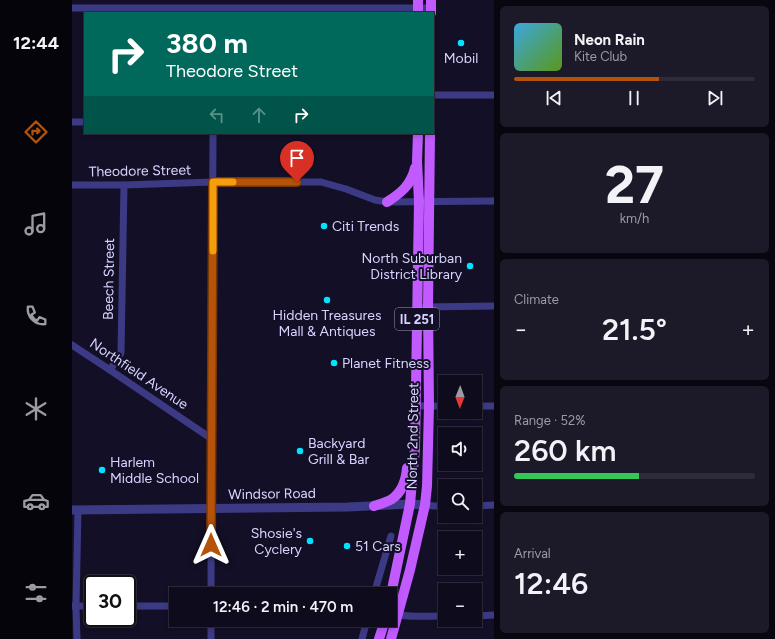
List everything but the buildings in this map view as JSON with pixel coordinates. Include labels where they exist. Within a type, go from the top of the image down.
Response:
[{"type":"main road","name":"North 2nd Street","points":[[397,607],[410,570],[425,505],[427,486],[429,406],[428,307],[424,201],[417,160],[418,134]]},
{"type":"main road","name":"North 2nd Street","points":[[393,587],[410,504],[415,448],[417,307],[430,134]]},
{"type":"main road","points":[[387,202],[402,191],[407,185],[414,173],[417,160]]},
{"type":"main road","points":[[374,506],[393,498],[403,486],[408,462],[415,448]]},
{"type":"main road","points":[[379,639],[383,627]]},
{"type":"main road","name":"North 2nd Street","points":[[391,639],[392,627]]},
{"type":"street","points":[[72,8],[431,7]]},
{"type":"street","points":[[434,95],[494,95]]},
{"type":"street","points":[[72,122],[84,122]]},
{"type":"street","points":[[211,587],[213,134]]},
{"type":"street","name":"Theodore Street","points":[[72,185],[213,182],[321,182],[346,189],[375,200],[387,202],[494,201]]},
{"type":"street","name":"Beech Street","points":[[110,370],[121,353],[124,185]]},
{"type":"street","points":[[417,307],[494,306]]},
{"type":"street","name":"Northfield Avenue","points":[[72,345],[212,439]]},
{"type":"street","points":[[416,406],[438,406]]},
{"type":"street","points":[[482,406],[494,406]]},
{"type":"street","name":"Windsor Road","points":[[75,510],[211,509],[410,504],[425,505]]},
{"type":"street","points":[[425,505],[438,506]]},
{"type":"street","points":[[482,506],[494,505]]},
{"type":"street","points":[[75,510],[74,606],[77,639]]},
{"type":"street","points":[[376,587],[391,536]]},
{"type":"street","points":[[136,606],[169,606]]},
{"type":"street","points":[[397,615],[438,616]]},
{"type":"street","points":[[482,616],[494,615]]},
{"type":"street","points":[[211,627],[211,639]]},
{"type":"street","points":[[362,639],[365,627]]},
{"type":"slow traffic","points":[[213,251],[213,182],[233,182]]},
{"type":"place","name":"Mobil","points":[[461,43]]},
{"type":"place","name":"Citi Trends","points":[[324,226]]},
{"type":"place","name":"North Suburban District Library","points":[[470,266]]},
{"type":"place","name":"Hidden Treasures Mall & Antiques","points":[[327,300]]},
{"type":"place","name":"Planet Fitness","points":[[334,363]]},
{"type":"place","name":"Backyard Grill & Bar","points":[[300,451]]},
{"type":"place","name":"Harlem Middle School","points":[[102,470]]},
{"type":"place","name":"Shosie's Cyclery","points":[[310,541]]},
{"type":"place","name":"51 Cars","points":[[347,546]]},
{"type":"route","points":[[211,545],[213,182],[297,182]]}]
